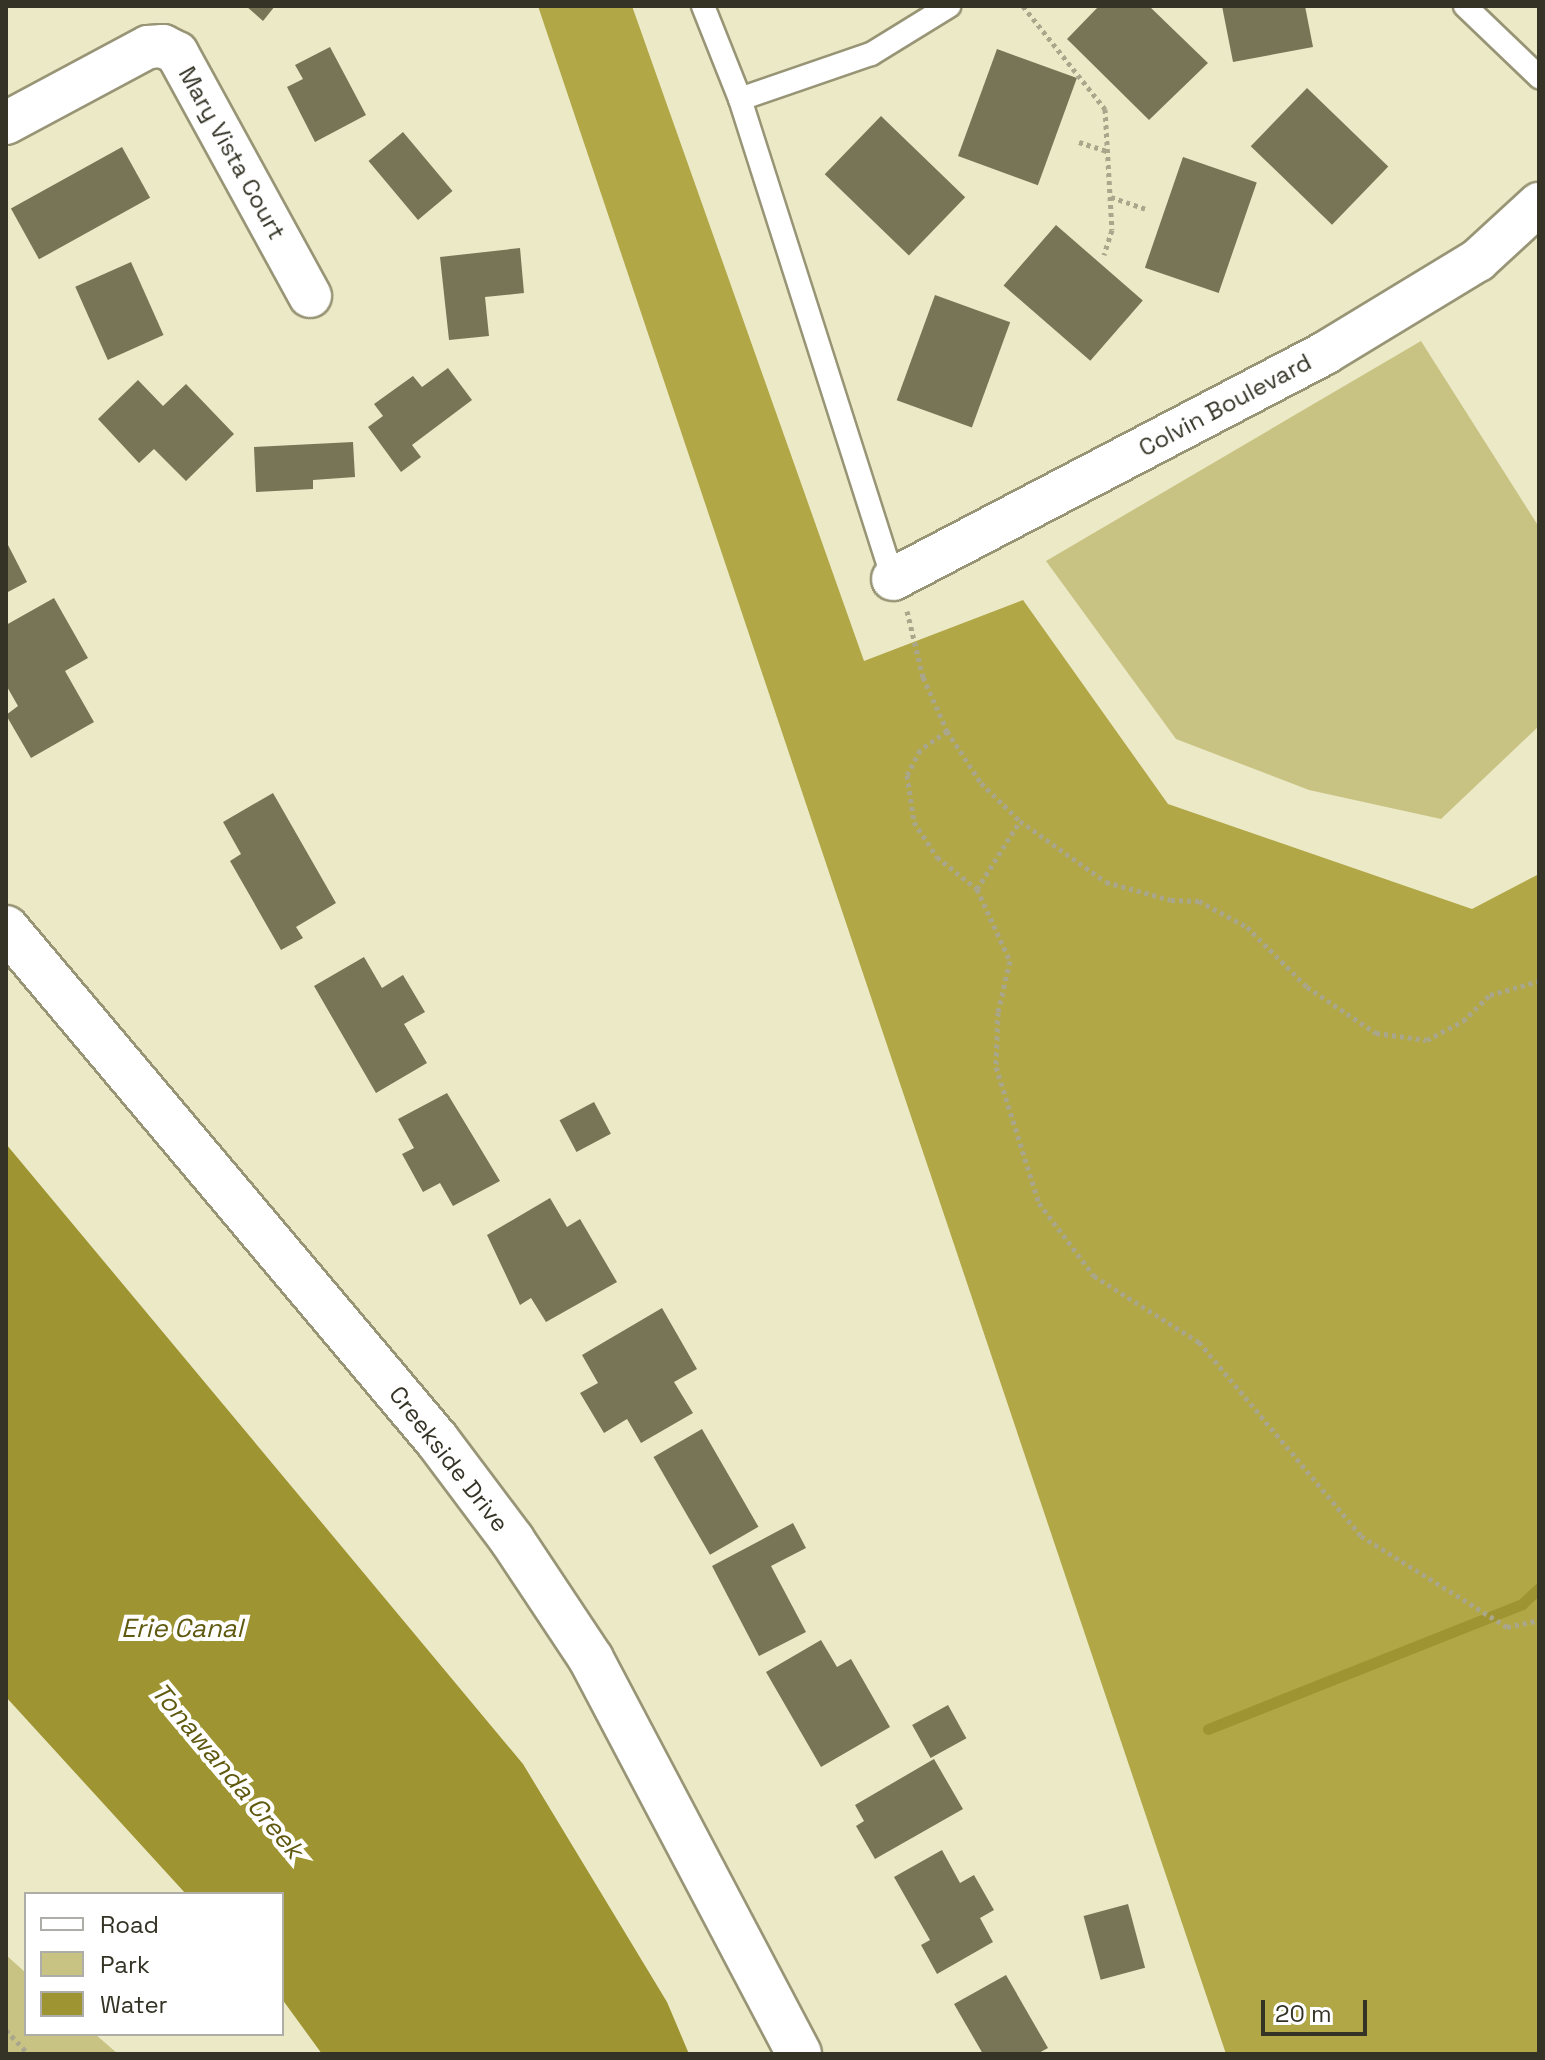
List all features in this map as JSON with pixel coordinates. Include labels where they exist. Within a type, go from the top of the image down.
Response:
[{"type":"street","name":"Mary Vista Court","points":[[6,123],[148,47],[163,46],[177,53],[310,296]]},
{"type":"street","name":"Colvin Boulevard","points":[[893,579],[1325,353],[1478,260],[1539,204]]},
{"type":"street","name":"Creekside Drive","points":[[6,928],[437,1440],[512,1540],[591,1659],[799,2054]]},
{"type":"lane","points":[[703,6],[740,99],[893,579]]},
{"type":"lane","points":[[740,99],[871,54],[949,6]]},
{"type":"lane","points":[[1465,6],[1539,77]]},
{"type":"path","points":[[1023,6],[1105,109],[1112,230],[1104,255]]},
{"type":"path","points":[[1079,142],[1109,152]]},
{"type":"path","points":[[1111,197],[1145,209]]},
{"type":"path","points":[[893,579],[911,619],[923,677],[947,731],[981,783],[1020,821],[1106,882],[1171,900],[1199,901],[1247,927],[1307,987],[1376,1033],[1427,1040],[1463,1021],[1490,995],[1539,981]]},
{"type":"path","points":[[947,731],[920,750],[907,775],[914,822],[937,857],[977,889],[1010,961],[998,1012],[996,1067],[1039,1203],[1094,1276],[1199,1342],[1361,1536],[1507,1627],[1535,1621]]},
{"type":"path","points":[[977,889],[1020,821]]},
{"type":"path","points":[[6,2030],[28,2054]]},
{"type":"green space","points":[[1421,341],[1539,527],[1539,726],[1441,819],[1309,790],[1176,739],[1046,561]]},
{"type":"green space","points":[[6,1955],[24,1971],[24,2036],[97,2036],[118,2054],[6,2054]]},
{"type":"shaded area","points":[[538,6],[632,6],[864,661],[1023,600],[1168,804],[1472,909],[1539,874],[1539,2054],[1226,2054]]},
{"type":"water","name":"Erie Canal","points":[[6,1144],[523,1764],[667,2002],[689,2054],[322,2054],[284,2002],[284,1892],[184,1892],[6,1697]]},
{"type":"building","points":[[246,6],[275,6],[263,21]]},
{"type":"building","points":[[1099,6],[1149,6],[1208,63],[1149,120],[1067,39]]},
{"type":"building","points":[[1222,6],[1305,6],[1313,47],[1233,62]]},
{"type":"building","points":[[330,47],[366,115],[315,142],[287,87],[303,79],[295,65]]},
{"type":"building","points":[[997,49],[1077,78],[1038,185],[958,156]]},
{"type":"building","points":[[1307,88],[1388,166],[1332,225],[1251,146]]},
{"type":"building","points":[[881,116],[965,197],[909,256],[825,174]]},
{"type":"building","points":[[403,132],[452,191],[418,220],[369,161]]},
{"type":"building","points":[[122,147],[150,198],[39,259],[11,209]]},
{"type":"building","points":[[1183,157],[1257,182],[1219,293],[1145,268]]},
{"type":"building","points":[[1056,225],[1143,300],[1090,361],[1004,285]]},
{"type":"building","points":[[520,248],[524,293],[485,297],[489,336],[449,340],[440,257]]},
{"type":"building","points":[[131,262],[164,335],[108,360],[75,287]]},
{"type":"building","points":[[935,295],[1010,322],[972,428],[897,400]]},
{"type":"building","points":[[448,368],[472,400],[412,445],[421,457],[401,472],[368,427],[383,416],[374,404],[413,376],[422,387]]},
{"type":"building","points":[[138,380],[163,406],[186,384],[234,434],[186,481],[154,449],[139,463],[98,419]]},
{"type":"building","points":[[353,442],[355,477],[313,480],[313,489],[256,492],[254,447]]},
{"type":"building","points":[[6,541],[27,582],[6,593]]},
{"type":"building","points":[[54,598],[88,658],[65,671],[94,722],[31,758],[6,715],[18,706],[6,685],[6,625]]},
{"type":"building","points":[[273,793],[336,903],[296,927],[303,938],[281,950],[230,861],[241,854],[223,822]]},
{"type":"building","points":[[364,957],[382,988],[403,975],[425,1012],[404,1024],[427,1063],[376,1093],[314,986]]},
{"type":"building","points":[[447,1093],[500,1181],[453,1206],[440,1183],[423,1192],[402,1154],[414,1148],[398,1119]]},
{"type":"building","points":[[594,1102],[611,1134],[576,1152],[560,1120]]},
{"type":"building","points":[[550,1198],[567,1227],[580,1219],[617,1282],[546,1322],[531,1298],[520,1305],[487,1235]]},
{"type":"building","points":[[662,1308],[697,1369],[674,1382],[693,1413],[641,1443],[627,1419],[604,1433],[580,1393],[598,1383],[582,1355]]},
{"type":"building","points":[[702,1429],[759,1527],[710,1555],[654,1457]]},
{"type":"building","points":[[793,1523],[806,1548],[771,1566],[806,1632],[759,1656],[712,1566]]},
{"type":"building","points":[[821,1640],[837,1667],[851,1659],[890,1727],[821,1767],[766,1672]]},
{"type":"building","points":[[948,1705],[966,1738],[931,1758],[912,1725]]},
{"type":"building","points":[[934,1759],[963,1809],[875,1859],[856,1826],[864,1821],[855,1805]]},
{"type":"building","points":[[942,1850],[960,1883],[974,1875],[994,1910],[980,1918],[993,1942],[937,1974],[921,1945],[930,1940],[894,1877]]},
{"type":"building","points":[[1128,1904],[1145,1968],[1101,1980],[1084,1916]]},
{"type":"building","points":[[1006,1975],[1048,2048],[1037,2054],[983,2054],[954,2004]]},
{"type":"waterway","points":[[1208,1729],[1522,1604],[1539,1588]]},
{"type":"water label","name":"Tonawanda Creek","points":[[227,1771]]}]
